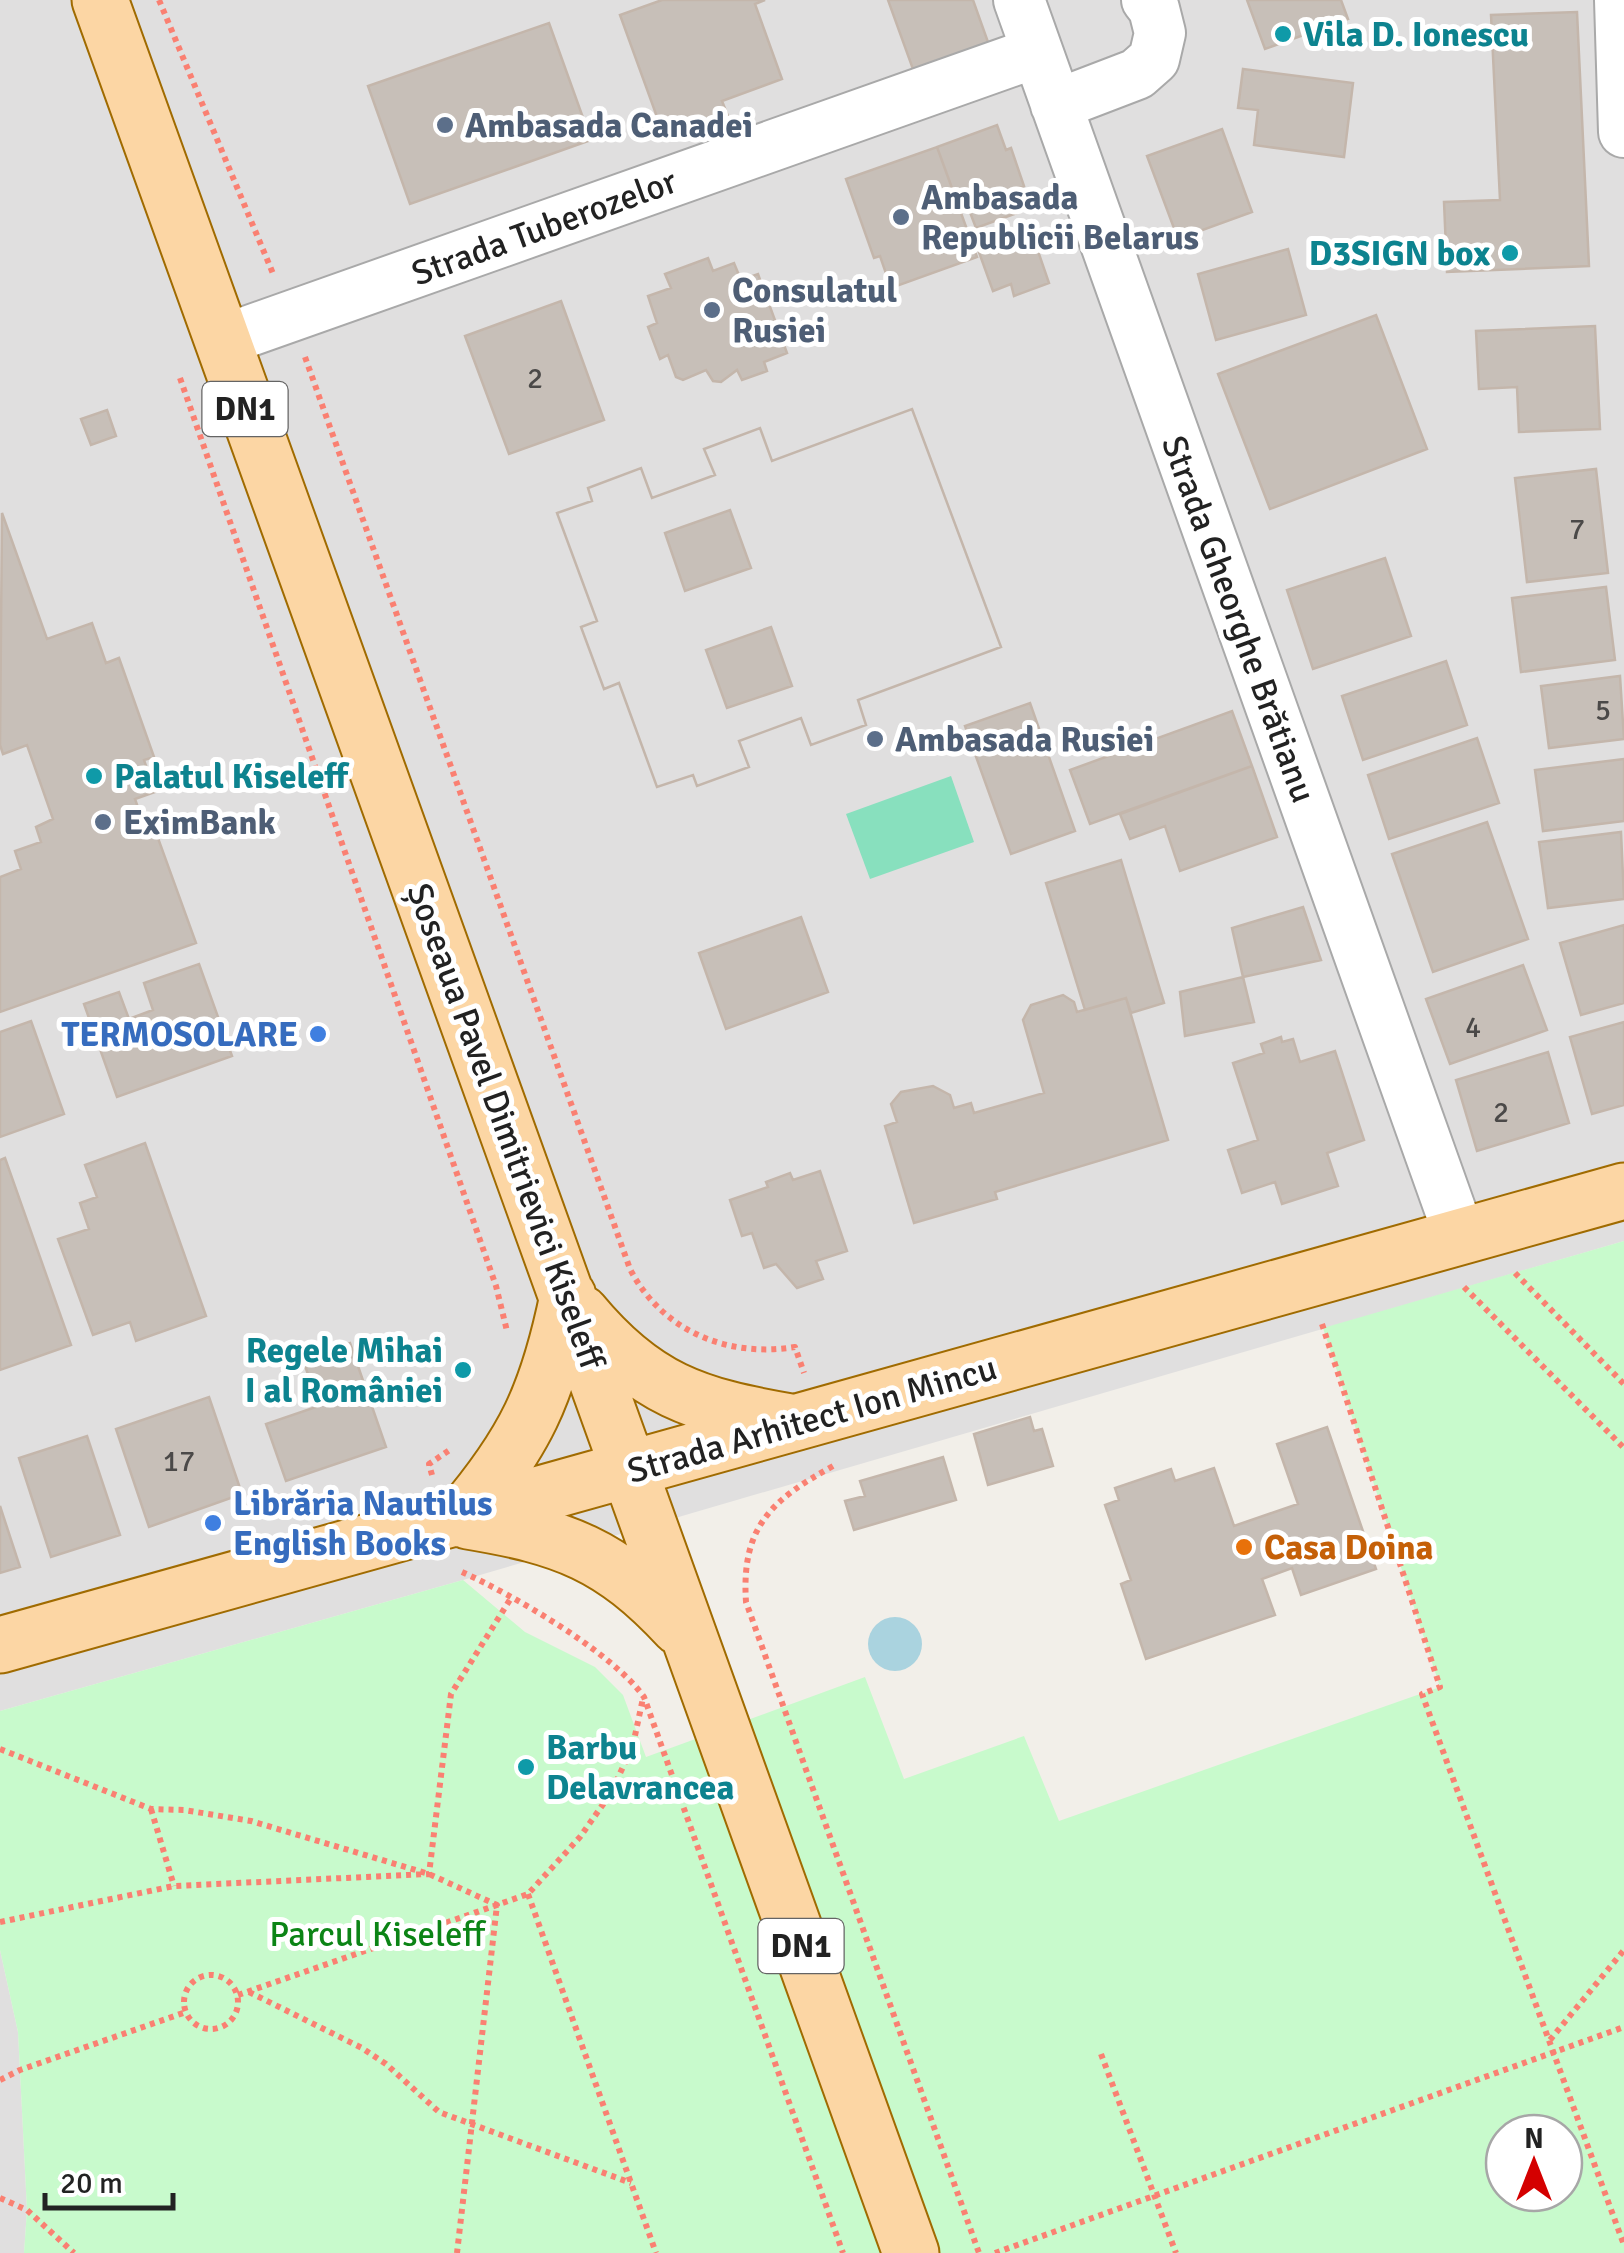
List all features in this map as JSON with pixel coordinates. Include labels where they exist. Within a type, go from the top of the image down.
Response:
[{"type":"main road","name":"Șoseaua Pavel Dimitrievici Kiseleff","points":[[100,0],[197,351],[568,1296],[910,2253]]},
{"type":"main road","name":"Strada Arhitect Ion Mincu","points":[[0,1645],[1308,1280],[1461,1262],[1624,1191]]},
{"type":"main road","points":[[568,1296],[630,1365],[664,1387],[701,1402],[808,1420]]},
{"type":"main road","points":[[568,1296],[546,1387],[502,1467],[460,1519],[556,1539],[596,1556],[651,1597],[691,1640]]},
{"type":"street","points":[[1056,105],[1137,74],[1154,58],[1160,33],[1154,9],[1146,0]]},
{"type":"street","points":[[1620,0],[1624,132]]},
{"type":"street","name":"Strada Tuberozelor","points":[[197,351],[291,317],[1034,16]]},
{"type":"street","name":"Strada Gheorghe Brătianu","points":[[1034,16],[1056,105],[1461,1262]]},
{"type":"path","points":[[159,0],[291,317],[630,1268],[651,1302],[690,1333],[740,1349],[768,1351],[794,1347],[808,1420],[834,1466],[779,1500],[764,1518],[748,1555],[744,1577],[746,1602],[979,2253]]},
{"type":"path","points":[[197,351],[496,1286]]},
{"type":"path","points":[[1461,1262],[1624,1448]]},
{"type":"path","points":[[1514,1272],[1624,1384]]},
{"type":"path","points":[[1308,1280],[1440,1687],[1422,1694],[1624,2245]]},
{"type":"path","points":[[429,1874],[451,1694],[511,1598]]},
{"type":"path","points":[[238,1995],[528,1894],[580,1837],[610,1793],[633,1745],[644,1697],[843,2253]]},
{"type":"path","points":[[0,1749],[151,1809],[251,1821],[429,1874],[497,1905]]},
{"type":"path","points":[[151,1809],[174,1886]]},
{"type":"path","points":[[0,1922],[174,1886],[429,1874]]},
{"type":"path","points":[[528,1894],[656,2253]]},
{"type":"path","points":[[457,2253],[497,1905]]},
{"type":"path","points":[[1549,2041],[1624,1950]]},
{"type":"path","points":[[202,1976],[220,1976],[234,1986],[238,1995],[232,2020],[216,2029],[199,2026],[186,2012],[185,1995],[194,1980],[202,1976]]},
{"type":"path","points":[[248,1991],[362,2048],[439,2112],[631,2183]]},
{"type":"path","points":[[0,2080],[186,2012]]},
{"type":"path","points":[[995,2253],[1624,2027]]},
{"type":"path","points":[[1101,2054],[1176,2253]]},
{"type":"path","points":[[0,2198],[27,2210],[74,2253]]},
{"type":"shaded area","points":[[0,0],[1624,0],[1624,1241],[0,1711]]},
{"type":"shaded area","points":[[0,1950],[18,2032],[27,2210],[24,2253],[0,2253]]},
{"type":"green space","points":[[951,776],[974,842],[870,879],[846,814]]},
{"type":"green space","name":"Parcul Kiseleff","points":[[1624,1241],[1624,2253],[24,2253],[27,2210],[18,2032],[0,1950],[0,1711],[463,1580],[525,1632],[595,1667],[623,1695],[646,1757],[865,1677],[904,1779],[1024,1736],[1059,1821],[1440,1687],[1323,1328]]},
{"type":"water","points":[[895,1617],[914,1625],[922,1644],[914,1663],[895,1671],[876,1663],[868,1644],[876,1625]]},
{"type":"building","points":[[662,0],[765,0],[755,4],[782,79],[722,101],[728,116],[665,139],[620,15]]},
{"type":"building","points":[[888,0],[973,0],[989,45],[914,72]]},
{"type":"building","name":"Vila D. Ionescu","points":[[1247,0],[1341,0],[1348,19],[1265,49]]},
{"type":"building","points":[[1577,12],[1589,266],[1447,272],[1444,202],[1500,200],[1491,15]]},
{"type":"building","points":[[549,23],[591,140],[410,204],[368,86]]},
{"type":"building","points":[[1243,69],[1353,83],[1344,157],[1254,145],[1258,110],[1238,108]]},
{"type":"building","points":[[997,125],[1006,150],[1011,148],[1024,186],[1017,189],[1025,210],[976,228],[968,207],[960,210],[937,147]]},
{"type":"building","points":[[1222,129],[1252,212],[1178,239],[1147,156]]},
{"type":"building","points":[[937,147],[977,257],[891,288],[880,256],[874,258],[846,179]]},
{"type":"building","points":[[1029,225],[1049,283],[1014,296],[1011,284],[993,291],[976,244]]},
{"type":"building","points":[[1288,249],[1306,315],[1216,340],[1198,274]]},
{"type":"building","name":"Consulatul Rusiei","points":[[708,258],[713,271],[734,263],[741,280],[758,274],[787,353],[764,362],[767,371],[742,380],[737,370],[721,382],[713,381],[706,370],[683,380],[676,377],[668,355],[660,359],[648,327],[657,323],[648,296],[671,288],[665,274]]},
{"type":"building","points":[[561,301],[604,420],[509,454],[465,336]]},
{"type":"building","points":[[1376,315],[1427,449],[1270,509],[1218,374]]},
{"type":"building","points":[[1595,326],[1600,429],[1519,432],[1517,387],[1479,389],[1476,331]]},
{"type":"building","points":[[912,409],[1001,647],[858,700],[866,725],[811,745],[801,718],[739,741],[749,767],[697,786],[693,775],[657,787],[619,683],[604,689],[581,627],[597,621],[557,513],[592,501],[588,488],[641,468],[652,498],[715,475],[704,449],[760,428],[772,461]],"holes":[[[730,510],[751,568],[685,591],[665,533]],[[771,627],[792,686],[727,708],[706,650]]]},
{"type":"building","points":[[912,409],[1001,647],[858,700],[866,725],[811,745],[801,718],[739,741],[749,767],[697,786],[693,775],[657,787],[619,683],[604,689],[581,627],[597,621],[557,513],[592,501],[588,488],[641,468],[652,498],[715,475],[704,449],[760,428],[772,461]]},
{"type":"building","points":[[107,410],[116,436],[91,445],[81,419]]},
{"type":"building","points":[[1596,469],[1608,573],[1527,582],[1515,478]]},
{"type":"building","name":"Palatul Kiseleff","points":[[2,513],[47,639],[92,623],[106,663],[119,658],[154,757],[144,760],[155,792],[135,799],[143,822],[130,827],[133,834],[154,827],[196,943],[0,1012],[0,877],[21,869],[15,851],[41,842],[36,827],[53,819],[27,745],[3,754],[0,745]]},
{"type":"building","points":[[1385,558],[1411,636],[1313,669],[1287,590]]},
{"type":"building","points":[[1606,587],[1615,660],[1521,672],[1512,598]]},
{"type":"building","points":[[1446,661],[1467,725],[1363,760],[1342,696]]},
{"type":"building","points":[[1620,676],[1624,739],[1549,748],[1541,686]]},
{"type":"building","points":[[1030,703],[1075,831],[1011,854],[965,726]]},
{"type":"building","points":[[1232,711],[1252,766],[1090,824],[1070,770]]},
{"type":"building","points":[[1477,738],[1499,803],[1389,839],[1368,775]]},
{"type":"building","points":[[1624,759],[1624,821],[1543,831],[1535,770]]},
{"type":"building","points":[[1252,766],[1277,837],[1180,871],[1165,826],[1130,839],[1120,814]]},
{"type":"building","points":[[1487,822],[1528,939],[1433,972],[1392,854]]},
{"type":"building","points":[[1621,832],[1624,899],[1548,908],[1539,842]]},
{"type":"building","points":[[1121,860],[1164,1003],[1131,1013],[1126,998],[1085,1010],[1046,883]]},
{"type":"building","points":[[1303,907],[1321,960],[1243,977],[1232,928]]},
{"type":"building","points":[[801,917],[828,992],[726,1029],[699,953]]},
{"type":"building","points":[[1624,925],[1624,1003],[1581,1015],[1560,943]]},
{"type":"building","points":[[199,964],[232,1056],[117,1097],[84,1004],[119,992],[129,1019],[153,1010],[144,983]]},
{"type":"building","points":[[1523,965],[1547,1030],[1450,1064],[1426,999]]},
{"type":"building","points":[[1243,977],[1254,1022],[1185,1036],[1180,992]]},
{"type":"building","points":[[1063,995],[1074,1002],[1077,1012],[1126,998],[1168,1140],[995,1192],[997,1199],[914,1223],[885,1126],[897,1122],[891,1104],[901,1092],[933,1086],[950,1095],[954,1108],[971,1103],[974,1113],[1044,1093],[1023,1020],[1031,1005]]},
{"type":"building","points":[[31,1021],[64,1114],[0,1137],[0,1032]]},
{"type":"building","points":[[1624,1022],[1624,1105],[1592,1114],[1570,1037]]},
{"type":"building","points":[[1281,1037],[1282,1042],[1293,1039],[1300,1062],[1335,1051],[1364,1140],[1327,1153],[1338,1186],[1282,1204],[1275,1182],[1242,1193],[1228,1150],[1258,1140],[1233,1063],[1264,1053],[1261,1044]]},
{"type":"building","points":[[1548,1052],[1569,1123],[1477,1151],[1456,1080]]},
{"type":"building","points":[[145,1143],[206,1316],[136,1341],[130,1322],[93,1335],[58,1239],[89,1229],[80,1203],[97,1197],[85,1165]]},
{"type":"building","points":[[5,1158],[71,1345],[0,1370],[0,1160]]},
{"type":"building","points":[[820,1171],[847,1251],[816,1261],[823,1279],[797,1288],[776,1264],[764,1268],[752,1233],[742,1236],[730,1200],[768,1187],[766,1182],[790,1173],[793,1180]]},
{"type":"building","points":[[350,1343],[386,1447],[286,1481],[266,1424],[319,1406],[303,1360]]},
{"type":"building","points":[[209,1397],[242,1494],[149,1527],[116,1429]]},
{"type":"building","points":[[1030,1417],[1034,1431],[1042,1429],[1053,1466],[988,1485],[974,1434]]},
{"type":"building","name":"Casa Doina","points":[[1327,1427],[1376,1569],[1301,1595],[1292,1568],[1262,1579],[1275,1615],[1146,1659],[1121,1584],[1131,1580],[1105,1505],[1119,1500],[1115,1488],[1171,1469],[1175,1481],[1214,1468],[1234,1526],[1298,1504],[1277,1444]]},
{"type":"building","points":[[87,1436],[120,1535],[51,1557],[19,1458]]},
{"type":"building","points":[[943,1457],[956,1500],[854,1530],[845,1501],[865,1496],[860,1481]]},
{"type":"building","points":[[0,1506],[20,1567],[0,1573]]},
{"type":"place","name":"Vila D. Ionescu","points":[[1283,34]]},
{"type":"place","name":"Ambasada Canadei","points":[[445,125]]},
{"type":"place","name":"Ambasada Republicii Belarus","points":[[901,217]]},
{"type":"place","name":"D3SIGN box","points":[[1510,253]]},
{"type":"place","name":"Consulatul Rusiei","points":[[712,310]]},
{"type":"place","name":"Ambasada Rusiei","points":[[875,739]]},
{"type":"place","name":"Palatul Kiseleff","points":[[94,776]]},
{"type":"place","name":"EximBank","points":[[103,822]]},
{"type":"place","name":"TERMOSOLARE","points":[[318,1034]]},
{"type":"place","name":"Regele Mihai I al României","points":[[463,1370]]},
{"type":"place","name":"Librăria Nautilus English Books","points":[[213,1523]]},
{"type":"place","name":"Casa Doina","points":[[1244,1547]]},
{"type":"place","name":"Barbu Delavrancea","points":[[526,1767]]}]
